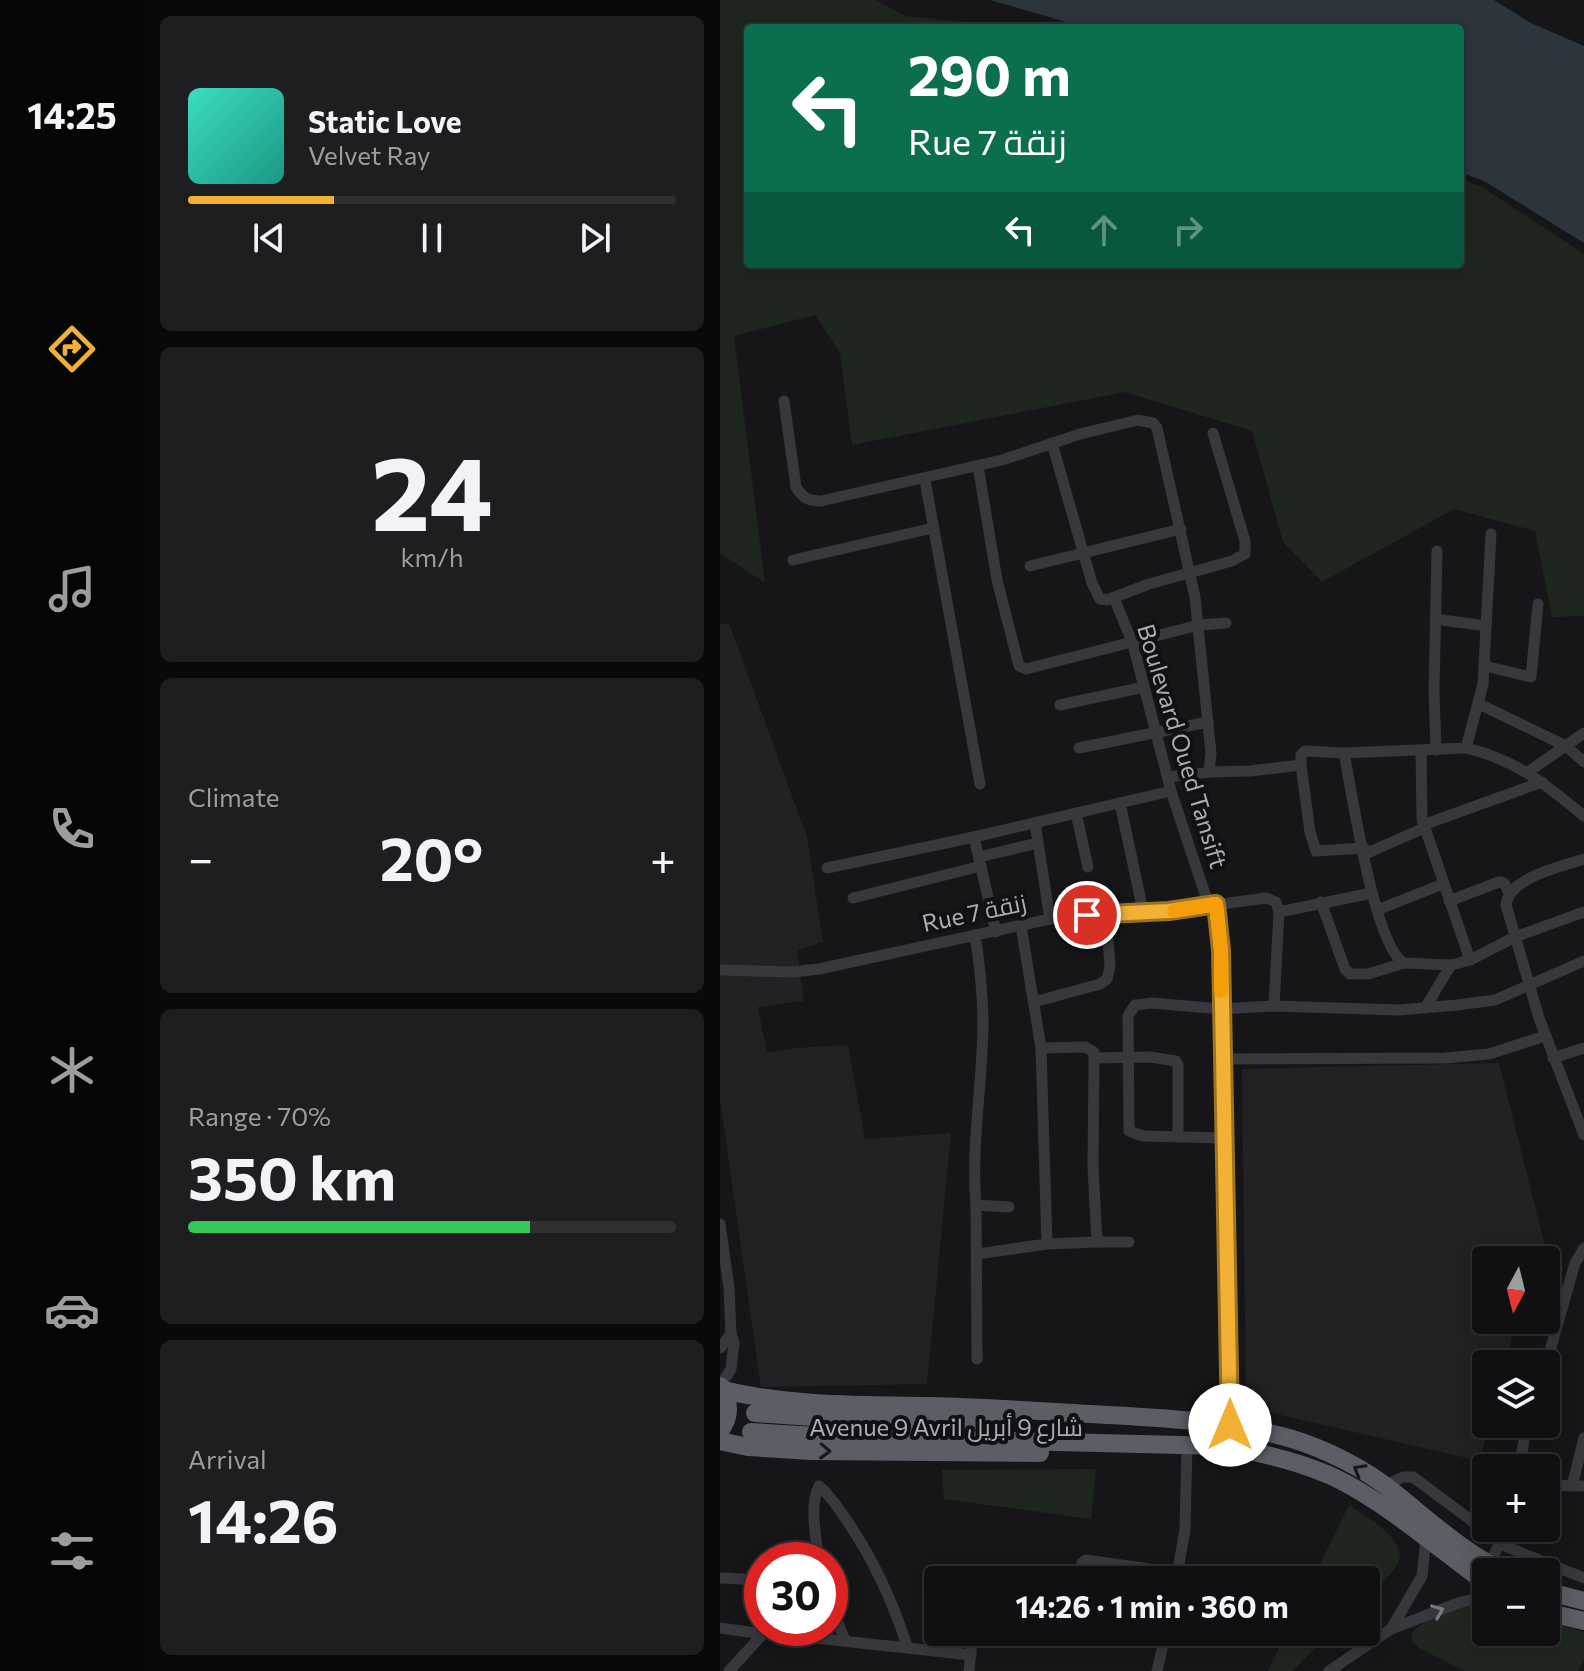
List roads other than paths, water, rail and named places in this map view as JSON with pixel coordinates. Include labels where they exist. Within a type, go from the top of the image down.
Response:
[{"type":"highway","name":"Avenue 9 Avril شارع 9 أبريل","points":[[721,1387],[754,1398],[825,1405],[945,1406],[1230,1425],[1290,1438],[1325,1451],[1385,1485],[1435,1536]]},
{"type":"highway","points":[[720,1431],[728,1413],[721,1387]]},
{"type":"highway","name":"Avenue 9 Avril شارع 9 أبريل","points":[[1141,1417],[753,1422],[816,1436],[1222,1446],[1270,1454],[1329,1475],[1435,1536]]},
{"type":"highway","name":"Avenue 9 Avril شارع 9 أبريل","points":[[720,1441],[748,1447],[909,1454],[1025,1454],[1180,1445]]},
{"type":"highway","points":[[1435,1536],[1472,1560]]},
{"type":"highway","points":[[1560,1595],[1584,1601]]},
{"type":"highway","points":[[1560,1615],[1584,1621]]},
{"type":"street","points":[[784,401],[796,487],[801,496],[809,501],[925,480],[1138,420],[1153,423],[1157,428],[1181,529],[1199,625],[1212,764],[1209,772]]},
{"type":"street","points":[[1052,443],[1096,594],[1103,600],[1190,571],[1232,561],[1246,550],[1213,433]]},
{"type":"street","points":[[978,466],[997,580],[1019,666],[1026,669],[1199,625],[1226,623]]},
{"type":"street","points":[[925,480],[980,784]]},
{"type":"street","points":[[793,560],[933,528]]},
{"type":"street","points":[[1030,566],[1181,529]]},
{"type":"street","points":[[1466,748],[1479,704],[1485,666],[1491,534]]},
{"type":"street","points":[[1436,750],[1437,551]]},
{"type":"street","name":"Boulevard Oued Tansift","points":[[1114,598],[1133,644],[1171,791],[1212,905],[1221,950],[1230,1425]]},
{"type":"street","points":[[1485,666],[1531,677],[1538,604]]},
{"type":"street","points":[[1435,619],[1486,626]]},
{"type":"street","points":[[1060,705],[1144,687]]},
{"type":"street","points":[[1479,704],[1566,746],[1584,762]]},
{"type":"street","points":[[1079,748],[1208,722]]},
{"type":"street","points":[[1528,772],[1584,733]]},
{"type":"street","points":[[1542,782],[1364,851],[1316,851],[1310,832],[1301,755],[1305,751],[1344,753],[1466,748],[1491,754],[1528,772],[1542,782],[1584,816]]},
{"type":"street","points":[[1421,750],[1419,785],[1424,827],[1470,960]]},
{"type":"street","points":[[1344,753],[1372,893],[1391,949],[1397,959],[1404,963]]},
{"type":"street","points":[[1168,777],[1301,765]]},
{"type":"street","points":[[827,868],[1171,791]]},
{"type":"street","points":[[1120,803],[1143,911]]},
{"type":"street","points":[[1076,813],[1088,867]]},
{"type":"street","points":[[1035,823],[1050,919]]},
{"type":"street","points":[[974,837],[996,932]]},
{"type":"street","points":[[853,898],[1038,843]]},
{"type":"street","points":[[1584,859],[1522,882],[1509,893],[1506,905],[1528,986],[1553,1058],[1579,1110],[1584,1135]]},
{"type":"street","points":[[1449,901],[1499,882],[1504,883],[1509,893]]},
{"type":"street","points":[[1377,910],[1443,884]]},
{"type":"street","points":[[1274,1006],[1279,912],[1372,893]]},
{"type":"street","name":"Rue 7 زنقة","points":[[720,970],[793,972],[819,969],[1050,919],[1106,913],[1169,911],[1266,898],[1276,902],[1279,912]]},
{"type":"street","points":[[1321,902],[1345,969],[1350,974],[1368,974],[1404,963],[1451,965],[1470,960],[1515,937],[1584,912]]},
{"type":"street","points":[[1034,1002],[1100,984],[1107,979],[1110,967],[1106,913]]},
{"type":"street","points":[[1021,926],[1041,1048],[1047,1244]]},
{"type":"street","points":[[975,935],[981,970],[983,1027],[974,1157],[977,1359]]},
{"type":"street","points":[[1224,1138],[1143,1136],[1129,1131],[1128,1016],[1135,1005],[1152,1003],[1221,1009],[1274,1006],[1425,1008],[1495,1000],[1584,961]]},
{"type":"street","points":[[1425,1008],[1451,965]]},
{"type":"street","points":[[1223,1059],[1445,1058],[1500,1052],[1545,1036]]},
{"type":"street","points":[[1041,1048],[1085,1047],[1094,1052],[1093,1167],[1097,1242]]},
{"type":"street","points":[[1553,1058],[1584,1048]]},
{"type":"street","points":[[1094,1058],[1128,1056],[1176,1061],[1178,1137]]},
{"type":"street","points":[[976,1205],[1009,1207]]},
{"type":"street","points":[[720,1224],[724,1288],[734,1343],[731,1369],[721,1387]]},
{"type":"street","points":[[977,1254],[1047,1244],[1129,1242]]},
{"type":"street","points":[[1550,1350],[1575,1263],[1584,1248]]},
{"type":"street","points":[[720,1348],[731,1334]]},
{"type":"street","points":[[1578,1486],[1584,1438]]},
{"type":"street","points":[[1179,1566],[1185,1530],[1180,1445]]},
{"type":"street","points":[[1385,1485],[1403,1477],[1413,1477],[1501,1543],[1584,1578]]},
{"type":"street","points":[[818,1542],[815,1497],[819,1486],[858,1536],[879,1573],[895,1607],[907,1646]]},
{"type":"street","points":[[1391,1629],[1422,1576],[1435,1536]]},
{"type":"street","points":[[1497,1558],[1501,1543]]},
{"type":"street","points":[[1081,1566],[1086,1560],[1120,1566]]},
{"type":"street","points":[[720,1578],[744,1579]]},
{"type":"street","points":[[1329,1671],[1391,1629],[1472,1599]]},
{"type":"street","points":[[720,1628],[744,1630]]},
{"type":"street","points":[[848,1640],[971,1655]]},
{"type":"street","points":[[729,1671],[752,1646]]},
{"type":"street","points":[[969,1671],[972,1646]]},
{"type":"street","points":[[1157,1671],[1163,1646]]}]
